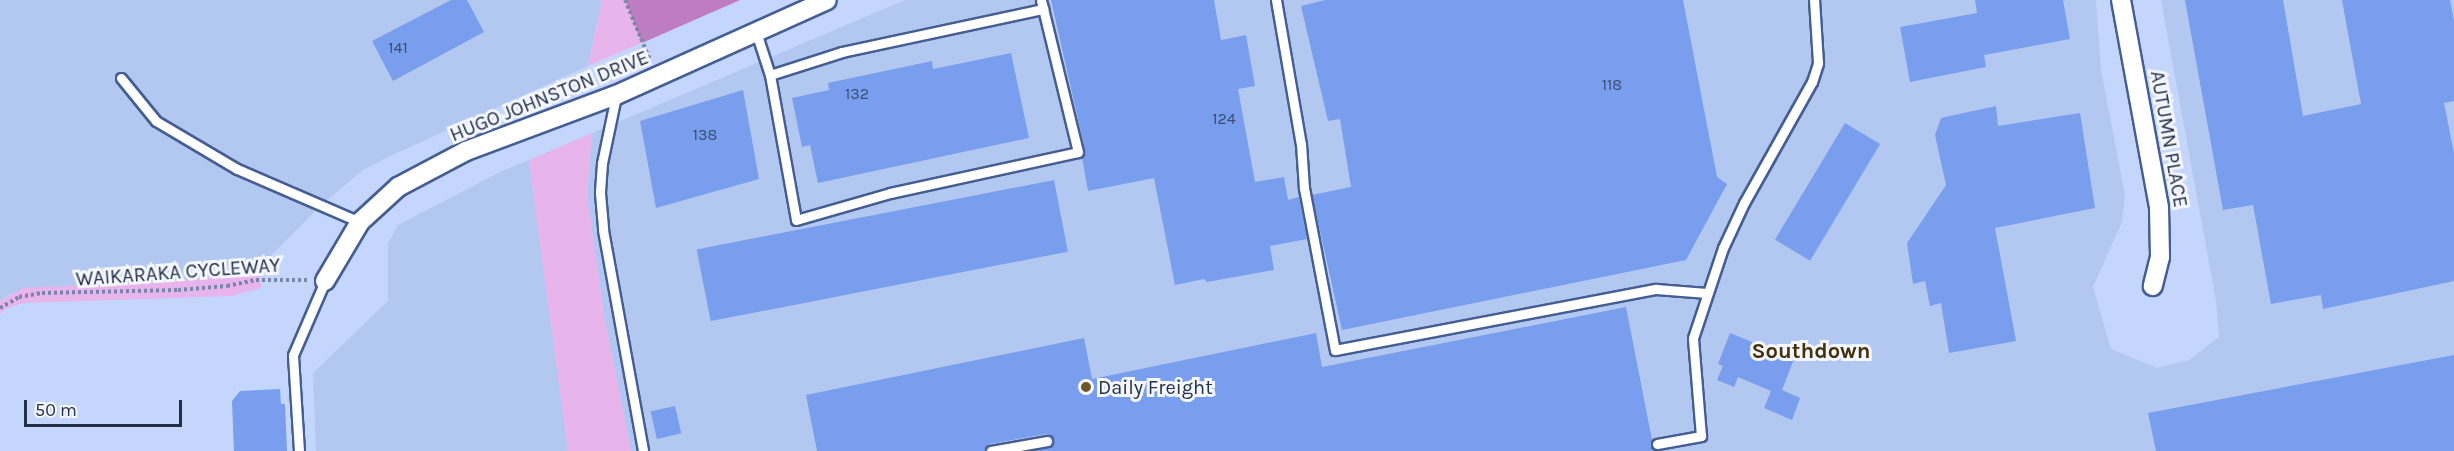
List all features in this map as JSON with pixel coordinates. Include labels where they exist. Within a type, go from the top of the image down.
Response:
[{"type":"street","name":"HUGO JOHNSTON DRIVE","points":[[325,281],[360,222],[399,187],[466,151],[616,95],[827,0]]},
{"type":"street","name":"AUTUMN PLACE","points":[[2121,0],[2159,208],[2160,257],[2153,286]]},
{"type":"lane","points":[[1276,0],[1301,144],[1304,189],[1335,350],[1656,289],[1707,294]]},
{"type":"lane","points":[[1657,444],[1701,436],[1692,338],[1723,248],[1744,203],[1812,82],[1818,63],[1814,0]]},
{"type":"lane","points":[[756,32],[770,75],[796,220],[890,194],[1078,152],[1042,4],[842,52],[770,75]]},
{"type":"lane","points":[[121,78],[156,121],[237,169],[360,222]]},
{"type":"lane","points":[[616,95],[602,163],[600,193],[603,230],[643,451]]},
{"type":"lane","points":[[299,451],[293,355],[325,281]]},
{"type":"lane","points":[[991,451],[1047,441]]},
{"type":"path","points":[[625,0],[642,43]]},
{"type":"path","name":"WAIKARAKA CYCLEWAY","points":[[0,308],[19,297],[42,293],[210,288],[256,279],[325,281]]},
{"type":"shaded area","points":[[0,0],[602,0],[588,66],[363,170],[320,206],[264,263],[260,271],[180,281],[10,294],[0,301]]},
{"type":"shaded area","points":[[602,0],[740,0],[588,66]]},
{"type":"shaded area","points":[[625,0],[740,0],[642,43]]},
{"type":"shaded area","points":[[905,0],[2096,0],[2101,70],[2125,195],[2122,222],[2093,287],[2111,349],[2157,368],[2189,360],[2219,337],[2216,301],[2161,0],[2454,0],[2454,451],[631,451],[605,321],[587,196],[592,133]]},
{"type":"shaded area","points":[[592,133],[587,196],[605,321],[631,451],[568,451],[529,160]]},
{"type":"shaded area","points":[[529,160],[568,451],[316,451],[313,373],[388,301],[388,243],[398,225],[502,171]]},
{"type":"shaded area","points":[[260,271],[261,288],[231,296],[23,303],[5,309],[0,314],[0,301],[23,288],[180,281]]},
{"type":"building","points":[[451,0],[467,0],[484,32],[393,81],[372,41]]},
{"type":"building","points":[[1051,0],[1214,0],[1221,40],[1246,35],[1255,86],[1238,89],[1255,182],[1284,177],[1288,200],[1299,197],[1307,239],[1270,246],[1274,270],[1207,282],[1204,279],[1175,285],[1154,178],[1088,191],[1082,157],[1085,150]]},
{"type":"building","points":[[1325,0],[1683,0],[1717,177],[1727,184],[1686,260],[1342,330],[1312,195],[1351,187],[1340,119],[1328,121],[1301,6]]},
{"type":"building","points":[[1975,0],[2063,0],[2070,39],[1984,55],[1986,67],[1910,82],[1900,27],[1977,13]]},
{"type":"building","points":[[2185,0],[2283,0],[2303,116],[2361,104],[2342,0],[2450,0],[2454,21],[2454,101],[2444,103],[2454,153],[2454,281],[2323,309],[2321,295],[2271,304],[2253,205],[2223,210]]},
{"type":"building","points":[[1011,53],[1029,138],[818,183],[810,145],[802,147],[792,98],[829,90],[828,83],[932,61],[933,69]]},
{"type":"building","points":[[743,90],[759,179],[656,208],[640,121]]},
{"type":"building","points":[[1996,106],[1998,126],[2080,113],[2095,208],[1995,228],[2016,341],[1949,353],[1941,303],[1930,306],[1925,281],[1913,284],[1907,243],[1946,185],[1935,135],[1941,118]]},
{"type":"building","points":[[1845,123],[1880,144],[1810,261],[1775,240]]},
{"type":"building","points":[[1054,180],[1068,252],[711,321],[697,249]]},
{"type":"building","points":[[1626,307],[1652,440],[1651,446],[1654,451],[1029,451],[1052,446],[1052,437],[1046,434],[990,444],[984,451],[817,451],[806,395],[1084,338],[1092,379],[1316,333],[1322,367]]},
{"type":"building","points":[[1730,333],[1794,359],[1782,390],[1800,398],[1792,420],[1764,408],[1771,391],[1738,377],[1734,387],[1717,380],[1723,366],[1718,364]]},
{"type":"building","points":[[2454,355],[2454,451],[2156,451],[2148,413]]},
{"type":"building","points":[[280,389],[281,404],[285,404],[287,451],[234,451],[232,401],[240,391]]},
{"type":"building","points":[[675,406],[681,433],[657,439],[651,412]]},
{"type":"place","name":"Daily Freight","points":[[1086,387]]},
{"type":"district","name":"Southdown","points":[[1811,352]]}]
